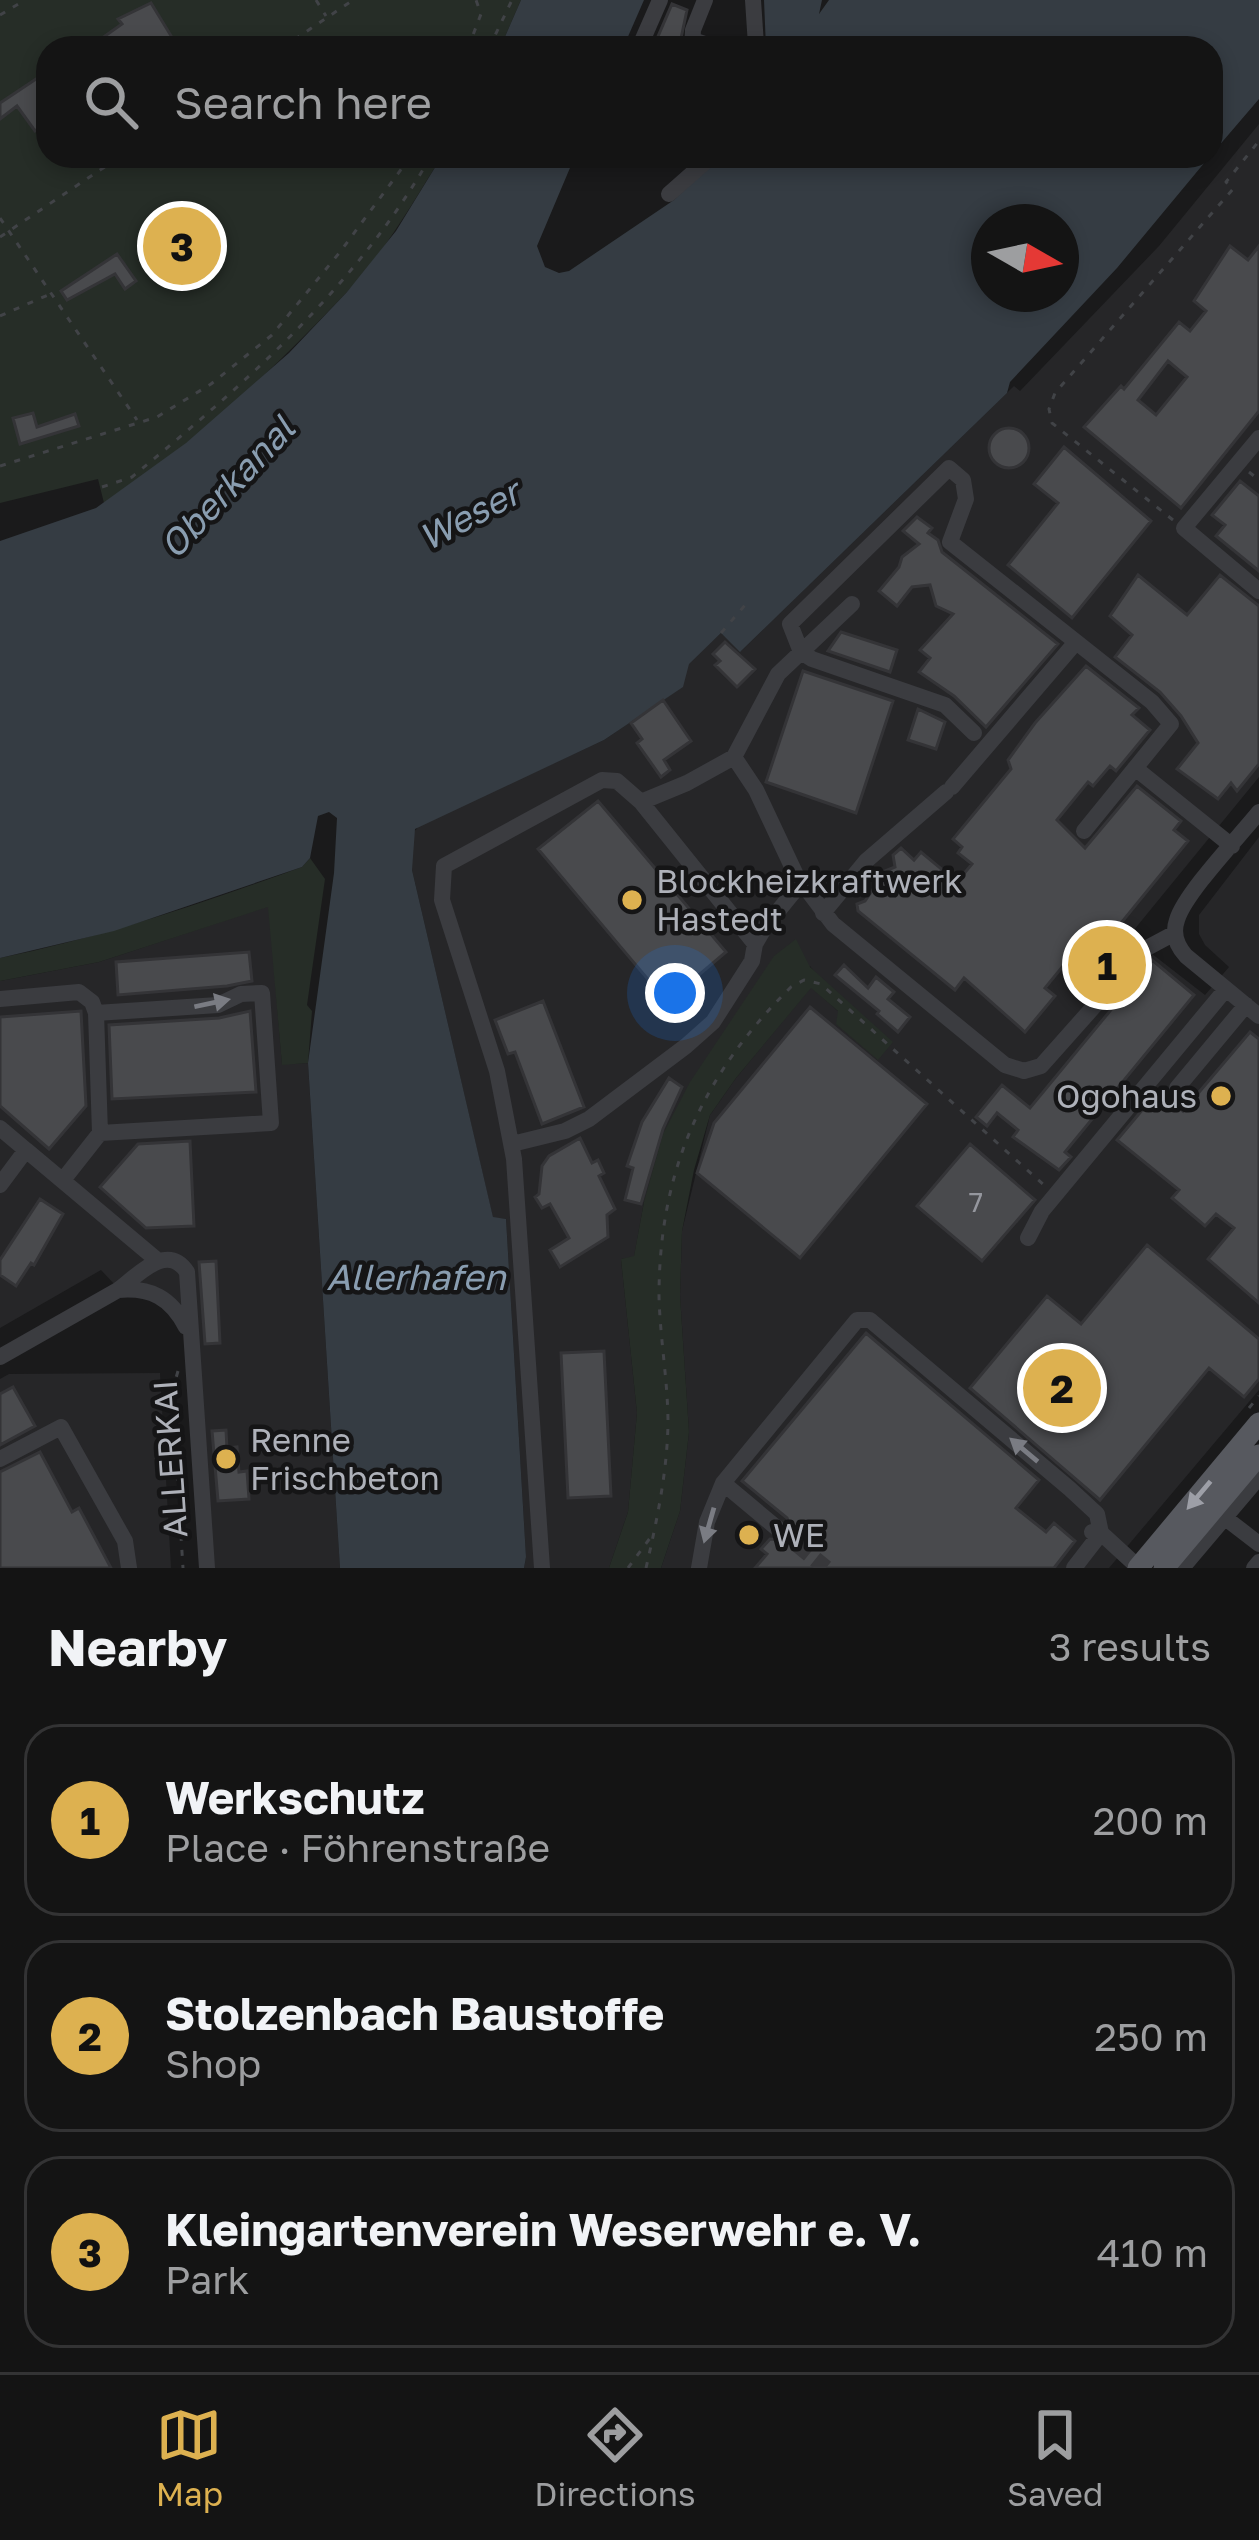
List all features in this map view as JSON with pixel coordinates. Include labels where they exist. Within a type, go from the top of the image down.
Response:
[{"type":"main road","points":[[1138,1568],[1259,1424]]},
{"type":"main road","points":[[1164,1568],[1259,1455]]},
{"type":"street","points":[[644,36],[660,0]]},
{"type":"street","points":[[694,36],[705,0]]},
{"type":"street","points":[[753,0],[755,36]]},
{"type":"street","points":[[669,194],[698,168]]},
{"type":"street","points":[[1259,438],[1184,528],[1259,591]]},
{"type":"street","points":[[980,740],[945,705],[823,664],[802,652],[790,624],[949,468],[963,480],[966,499],[950,542],[1152,702],[1171,724],[1084,831]]},
{"type":"street","points":[[641,802],[734,757],[778,674],[852,604]]},
{"type":"street","points":[[823,913],[866,861],[949,790],[980,740],[1076,642]]},
{"type":"street","points":[[734,757],[756,790],[801,883],[823,913],[1006,1065],[1024,1071],[1041,1066],[1145,949],[1175,933]]},
{"type":"street","points":[[1135,768],[1232,846]]},
{"type":"street","points":[[542,1568],[512,1144],[496,1071],[442,900],[444,866],[602,780],[617,781],[641,802],[755,944]]},
{"type":"street","points":[[1177,1088],[1252,1010],[1186,956],[1177,946],[1175,933],[1184,906],[1232,846],[1252,834],[1259,812]]},
{"type":"street","points":[[512,1144],[565,1131],[589,1119],[669,1061],[713,1022],[752,961],[755,944],[801,883]]},
{"type":"street","points":[[1028,1238],[1055,1196],[1226,988]]},
{"type":"street","points":[[0,999],[79,992],[96,1012],[100,1133],[62,1180]]},
{"type":"street","points":[[96,1012],[218,1005],[241,994],[262,993],[271,1123],[100,1133]]},
{"type":"street","points":[[0,1127],[158,1260],[118,1290],[0,1357]]},
{"type":"street","points":[[0,1185],[26,1150]]},
{"type":"street","name":"ALLERKAI","points":[[158,1260],[170,1258],[187,1272],[186,1353],[207,1568]]},
{"type":"street","points":[[118,1290],[138,1288],[168,1301],[179,1312],[186,1353]]},
{"type":"street","points":[[699,1568],[707,1522],[723,1483],[857,1320],[870,1320],[1096,1514],[1096,1533],[1074,1568]]},
{"type":"street","points":[[0,1459],[61,1427],[124,1541],[129,1568]]},
{"type":"street","points":[[1182,1568],[1259,1477]]},
{"type":"street","points":[[723,1483],[778,1529]]},
{"type":"street","points":[[1224,1517],[1259,1544]]},
{"type":"street","points":[[1096,1533],[1138,1568]]},
{"type":"path","points":[[0,15],[25,0]]},
{"type":"path","points":[[316,0],[327,18]]},
{"type":"path","points":[[300,36],[353,0]]},
{"type":"path","points":[[473,36],[481,14],[477,0]]},
{"type":"path","points":[[495,36],[512,0]]},
{"type":"path","points":[[1184,528],[1052,423],[1049,410],[1054,393],[1233,189],[1226,182],[1259,141]]},
{"type":"path","points":[[0,237],[103,168]]},
{"type":"path","points":[[0,466],[177,408],[272,335],[402,168]]},
{"type":"path","points":[[101,488],[132,477],[296,334],[383,232],[423,168]]},
{"type":"path","points":[[0,218],[138,423]]},
{"type":"path","points":[[0,316],[49,294]]},
{"type":"path","points":[[722,632],[746,604]]},
{"type":"path","points":[[646,1568],[663,1486],[668,1423],[659,1300],[660,1247],[670,1189],[694,1115],[725,1063],[791,987],[813,980],[1055,1196]]},
{"type":"path","points":[[183,1568],[172,1392],[186,1353]]},
{"type":"path","points":[[628,1568],[654,1533]]},
{"type":"shaded area","points":[[0,0],[521,0],[505,36],[36,36],[36,168],[434,168],[361,277],[262,377],[170,456],[104,503],[98,479],[0,503]]},
{"type":"shaded area","points":[[1259,124],[1259,777],[1129,936],[1205,995],[1229,967],[1205,945],[1199,934],[1199,915],[1259,837],[1259,1390],[1109,1568],[661,1568],[680,1511],[689,1432],[680,1296],[682,1231],[710,1115],[811,987],[878,1059],[810,966],[644,1202],[634,1257],[621,1259],[637,1413],[628,1512],[609,1568],[524,1568],[506,1219],[493,1218],[412,870],[412,834],[420,825],[604,740],[682,687],[688,664],[721,633],[741,651],[1014,386],[1020,391],[1159,246]]},
{"type":"shaded area","points":[[310,858],[325,879],[307,1005],[312,1011],[308,1063],[282,1065],[268,907],[99,962],[0,981],[0,958],[190,906],[302,867]]},
{"type":"shaded area","points":[[269,906],[282,1064],[308,1063],[340,1568],[202,1568],[193,1345],[178,1306],[116,1286],[101,1270],[0,1328],[0,981],[99,962]]},
{"type":"shaded area","points":[[796,939],[810,967],[893,1042],[878,1060],[836,1024],[838,1011],[811,988],[710,1115],[682,1231],[680,1296],[689,1432],[680,1511],[661,1568],[609,1568],[628,1512],[637,1413],[621,1259],[634,1256],[663,1134],[690,1082],[774,956]]},
{"type":"shaded area","points":[[160,1373],[171,1568],[0,1568],[0,1379],[9,1374]]},
{"type":"water","points":[[521,0],[644,0],[628,36],[505,36]]},
{"type":"water","points":[[764,0],[822,0],[819,14],[829,0],[1259,0],[1259,99],[1223,141],[1223,36],[766,36]]},
{"type":"water","points":[[435,168],[570,168],[537,246],[545,267],[559,273],[569,271],[674,200],[708,168],[1200,168],[1079,308],[1079,204],[971,204],[971,312],[1076,312],[1010,382],[1007,393],[740,652],[721,633],[689,664],[683,687],[604,740],[415,829],[412,870],[493,1217],[506,1219],[524,1568],[340,1568],[308,1063],[337,818],[329,812],[318,816],[310,858],[302,867],[114,931],[0,958],[0,541],[96,508],[186,443],[289,353],[396,231]]},
{"type":"building","points":[[151,3],[171,36],[105,36],[122,24],[118,19]]},
{"type":"building","points":[[672,4],[687,10],[682,36],[658,36]]},
{"type":"building","points":[[36,79],[36,130],[17,106],[0,119],[0,103]]},
{"type":"building","points":[[1230,246],[1248,260],[1259,246],[1259,411],[1181,508],[1084,427],[1121,386],[1124,389],[1179,322],[1190,331],[1206,311],[1194,301]],"holes":[[[1168,361],[1187,377],[1156,415],[1138,400]]]},
{"type":"building","points":[[117,254],[136,281],[125,289],[115,274],[67,300],[61,291]]},
{"type":"building","points":[[33,413],[37,427],[75,414],[79,426],[20,444],[13,418]]},
{"type":"building","points":[[1009,428],[1023,434],[1029,448],[1023,462],[1009,468],[995,462],[989,448],[995,434]]},
{"type":"building","points":[[1064,447],[1151,521],[1072,618],[1008,565],[1058,503],[1034,484]]},
{"type":"building","points":[[1240,481],[1259,496],[1259,571],[1216,536],[1225,525],[1212,515]]},
{"type":"building","points":[[917,517],[932,528],[928,533],[938,540],[942,552],[1058,644],[986,727],[954,696],[919,672],[930,658],[920,650],[953,614],[936,606],[930,585],[912,587],[897,606],[879,591],[902,557],[919,544],[903,531]]},
{"type":"building","points":[[1138,575],[1187,615],[1220,575],[1259,606],[1259,764],[1237,791],[1231,783],[1218,799],[1177,769],[1198,743],[1181,716],[1160,692],[1115,657],[1132,635],[1110,616]]},
{"type":"building","points":[[841,632],[897,650],[890,672],[828,651]]},
{"type":"building","points":[[725,642],[755,669],[737,687],[715,665],[720,661],[713,654]]},
{"type":"building","points":[[1086,666],[1139,708],[1132,715],[1150,730],[1116,771],[1110,766],[1093,786],[1088,782],[1057,820],[1085,848],[1137,786],[1181,821],[1174,830],[1188,841],[1095,955],[1081,944],[1045,988],[1055,996],[1025,1032],[964,978],[955,990],[858,911],[857,904],[865,901],[885,871],[895,867],[893,855],[901,848],[914,860],[921,852],[957,882],[972,864],[958,853],[962,847],[953,839],[1011,769],[1008,760],[1035,723]]},
{"type":"building","points":[[803,671],[893,701],[856,813],[766,782]]},
{"type":"building","points":[[663,700],[691,741],[664,760],[670,770],[661,777],[637,743],[642,739],[631,723]]},
{"type":"building","points":[[918,709],[945,722],[936,749],[908,740]]},
{"type":"building","name":"Blockheizkraftwerk Hastedt","points":[[598,801],[726,952],[667,1002],[538,849]]},
{"type":"building","points":[[249,952],[252,981],[118,995],[116,962]]},
{"type":"building","points":[[1152,960],[1194,995],[1065,1152],[1071,1157],[1059,1170],[1013,1137],[1018,1130],[997,1113],[987,1126],[976,1117],[1002,1085],[1030,1108]]},
{"type":"building","points":[[844,965],[868,988],[876,977],[894,992],[888,999],[910,1017],[898,1032],[835,975]]},
{"type":"building","points":[[543,1001],[584,1107],[542,1124],[515,1052],[508,1054],[495,1020]]},
{"type":"building","points":[[810,1007],[927,1104],[800,1258],[697,1173],[714,1123]]},
{"type":"building","points":[[81,1011],[86,1106],[49,1149],[0,1106],[0,1017]]},
{"type":"building","points":[[250,1011],[256,1092],[112,1099],[109,1025],[219,1018]]},
{"type":"building","points":[[1250,1032],[1259,1039],[1259,1303],[1208,1259],[1234,1228],[1216,1214],[1205,1226],[1172,1198],[1179,1190],[1117,1140],[1159,1090],[1183,1111]]},
{"type":"building","points":[[669,1078],[682,1087],[663,1129],[641,1204],[625,1200],[633,1168],[627,1166],[642,1122]]},
{"type":"building","points":[[580,1138],[592,1163],[598,1160],[604,1173],[599,1176],[615,1209],[607,1215],[608,1237],[560,1267],[550,1250],[569,1238],[550,1204],[542,1208],[535,1197],[549,1156]]},
{"type":"building","points":[[190,1141],[194,1226],[146,1228],[100,1187],[138,1144]]},
{"type":"building","points":[[970,1144],[1035,1200],[982,1261],[917,1206]]},
{"type":"building","points":[[40,1199],[63,1214],[16,1286],[0,1275],[0,1260]]},
{"type":"building","points":[[1147,1245],[1259,1339],[1259,1379],[1244,1397],[1209,1368],[1100,1500],[970,1388],[1047,1296],[1081,1324]]},
{"type":"building","points":[[216,1261],[220,1343],[205,1344],[199,1262]]},
{"type":"building","points":[[866,1333],[1039,1480],[1016,1508],[1046,1532],[1054,1523],[1075,1541],[1054,1568],[755,1568],[767,1554],[761,1549],[770,1539],[783,1540],[790,1526],[787,1518],[742,1481]]},
{"type":"building","points":[[604,1351],[611,1496],[568,1498],[561,1353]]},
{"type":"building","points":[[13,1387],[35,1426],[0,1445],[0,1394]]},
{"type":"building","name":"Renne Frischbeton","points":[[226,1430],[227,1448],[237,1447],[239,1472],[247,1471],[249,1499],[218,1501],[212,1431]]},
{"type":"building","points":[[40,1452],[72,1512],[79,1508],[111,1568],[0,1568],[0,1472]]},
{"type":"tunnel","points":[[778,1529],[826,1568]]},
{"type":"place","name":"Kleingartenverein Weserwehr e. V.","points":[[182,246]]},
{"type":"place","name":"Blockheizkraftwerk Hastedt","points":[[632,900]]},
{"type":"place","name":"Werkschutz","points":[[1107,965]]},
{"type":"place","name":"Ogohaus","points":[[1221,1096]]},
{"type":"place","name":"Stolzenbach Baustoffe","points":[[1062,1388]]},
{"type":"place","name":"Renne Frischbeton","points":[[226,1459]]},
{"type":"place","name":"WE","points":[[749,1535]]},
{"type":"water label","name":"Oberkanal","points":[[227,487]]},
{"type":"water label","name":"Weser","points":[[469,515]]},
{"type":"water label","name":"Allerhafen","points":[[416,1277]]}]
